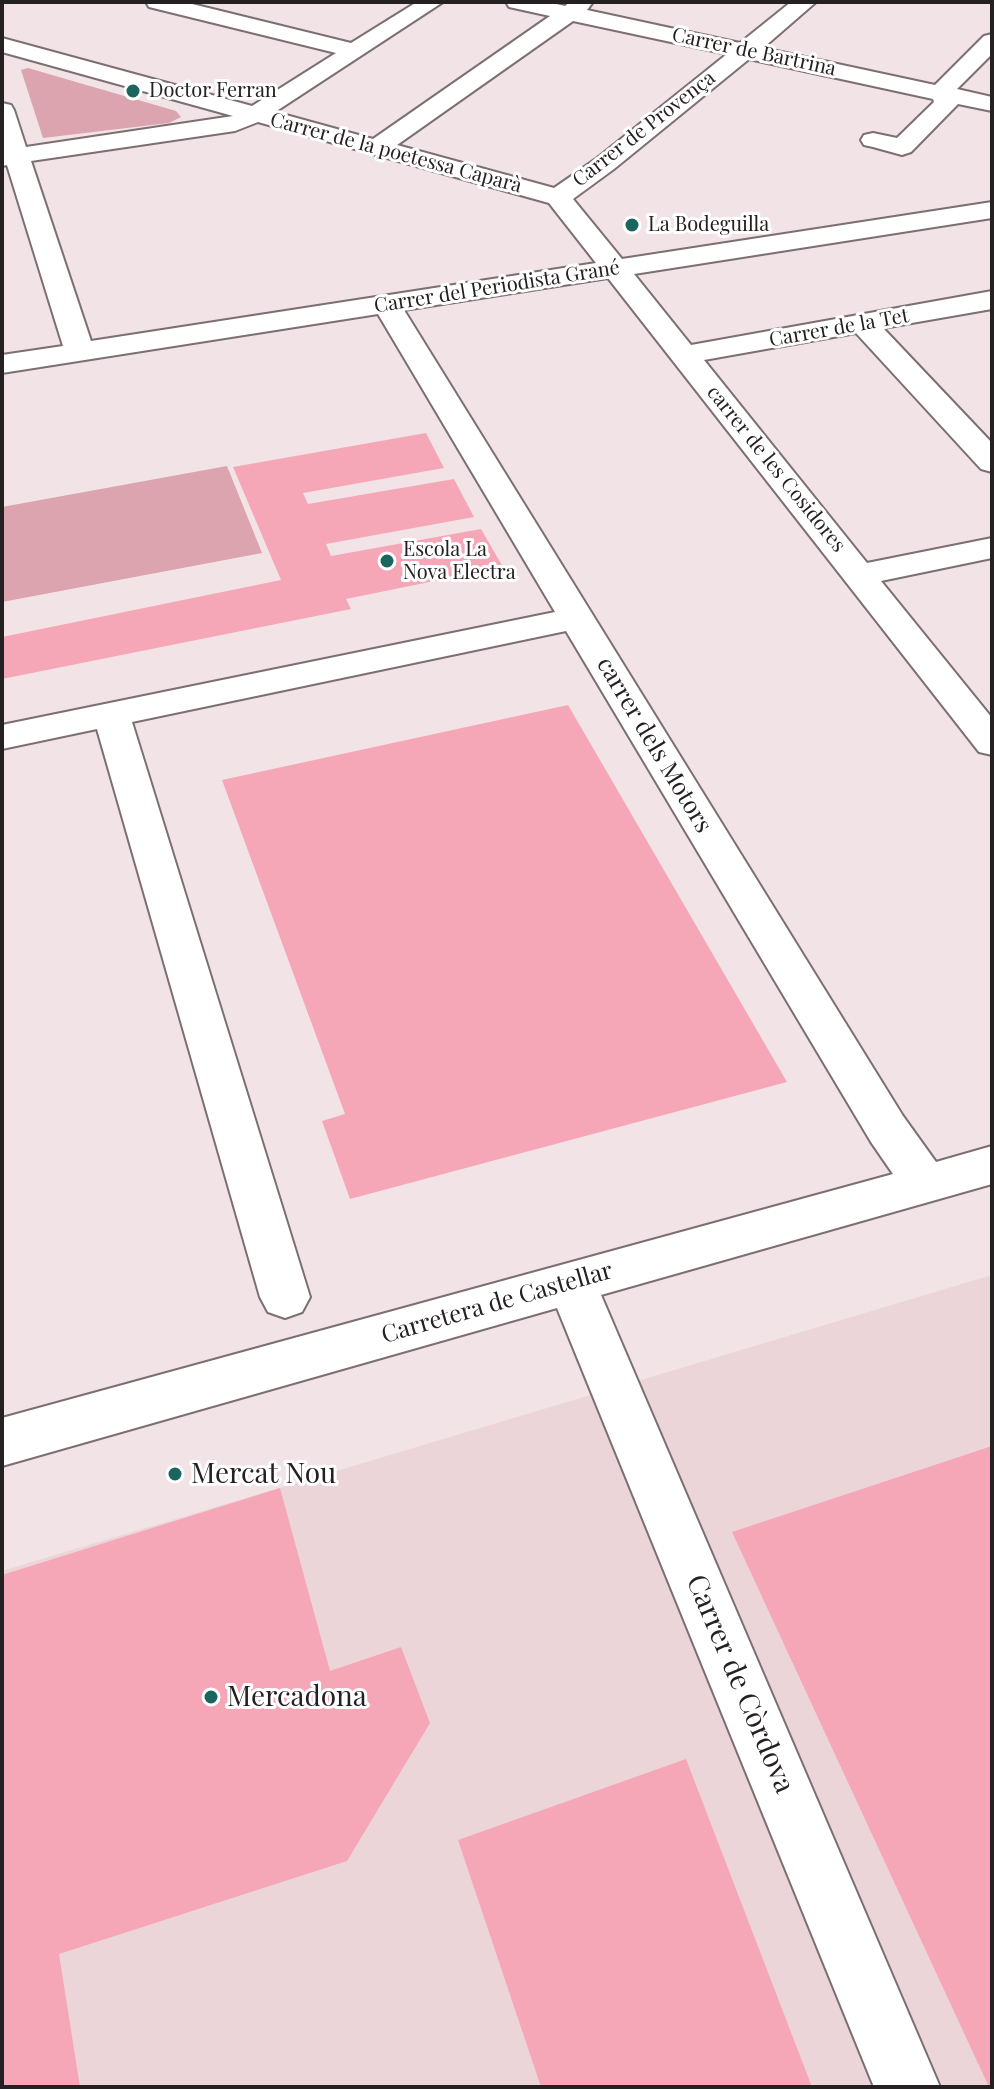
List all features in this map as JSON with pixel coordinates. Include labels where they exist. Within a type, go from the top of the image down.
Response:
[{"type":"street","points":[[157,2],[355,51]]},
{"type":"street","points":[[9,157],[235,124],[432,2]]},
{"type":"street","name":"Carrer de Bartrina","points":[[517,2],[577,8],[744,50],[992,104]]},
{"type":"street","name":"Carrer de Provença","points":[[558,197],[605,164],[805,2]]},
{"type":"street","points":[[378,147],[577,8]]},
{"type":"street","points":[[873,140],[902,147],[946,103],[944,94],[947,84],[992,41]]},
{"type":"street","name":"Carrer de la poetessa Caparà","points":[[2,45],[558,197]]},
{"type":"street","points":[[2,110],[9,157],[80,352]]},
{"type":"street","name":"carrer de les Cosidores","points":[[558,197],[992,743]]},
{"type":"street","name":"Carrer del Periodista Grané","points":[[2,364],[992,210]]},
{"type":"street","name":"Carrer de la Tet","points":[[685,355],[992,300]]},
{"type":"street","name":"carrer dels Motors","points":[[386,304],[887,1129],[926,1184]]},
{"type":"street","points":[[862,323],[992,462]]},
{"type":"street","points":[[860,575],[992,548]]},
{"type":"street","points":[[2,737],[577,618]]},
{"type":"street","points":[[111,714],[285,1297]]},
{"type":"street","name":"Carretera de Castellar","points":[[2,1442],[992,1165]]},
{"type":"street","name":"Carrer de Còrdova","points":[[571,1283],[907,2087]]},
{"type":"shaded area","points":[[28,68],[176,111],[181,117],[169,123],[43,138],[21,70]]},
{"type":"shaded area","points":[[227,466],[262,553],[2,602],[2,507]]},
{"type":"shaded area","points":[[992,1275],[992,2087],[2,2087],[2,1571]]},
{"type":"building","name":"Escola La Nova Electra","points":[[426,433],[444,468],[303,493],[308,504],[454,479],[474,517],[326,544],[331,556],[481,529],[503,567],[346,599],[351,609],[2,679],[2,637],[281,580],[233,467]]},
{"type":"building","points":[[568,705],[787,1082],[350,1199],[322,1121],[345,1114],[222,780]]},
{"type":"building","points":[[992,1446],[992,2087],[989,2087],[732,1532]]},
{"type":"building","name":"Mercadona","points":[[280,1488],[330,1671],[401,1647],[430,1723],[347,1861],[59,1954],[80,2087],[2,2087],[2,1575]]},
{"type":"building","points":[[686,1759],[812,2087],[541,2087],[458,1840]]},
{"type":"place","name":"Doctor Ferran","points":[[133,91]]},
{"type":"place","name":"La Bodeguilla","points":[[632,225]]},
{"type":"place","name":"Escola La Nova Electra","points":[[387,561]]},
{"type":"place","name":"Mercat Nou","points":[[175,1474]]},
{"type":"place","name":"Mercadona","points":[[211,1697]]}]
